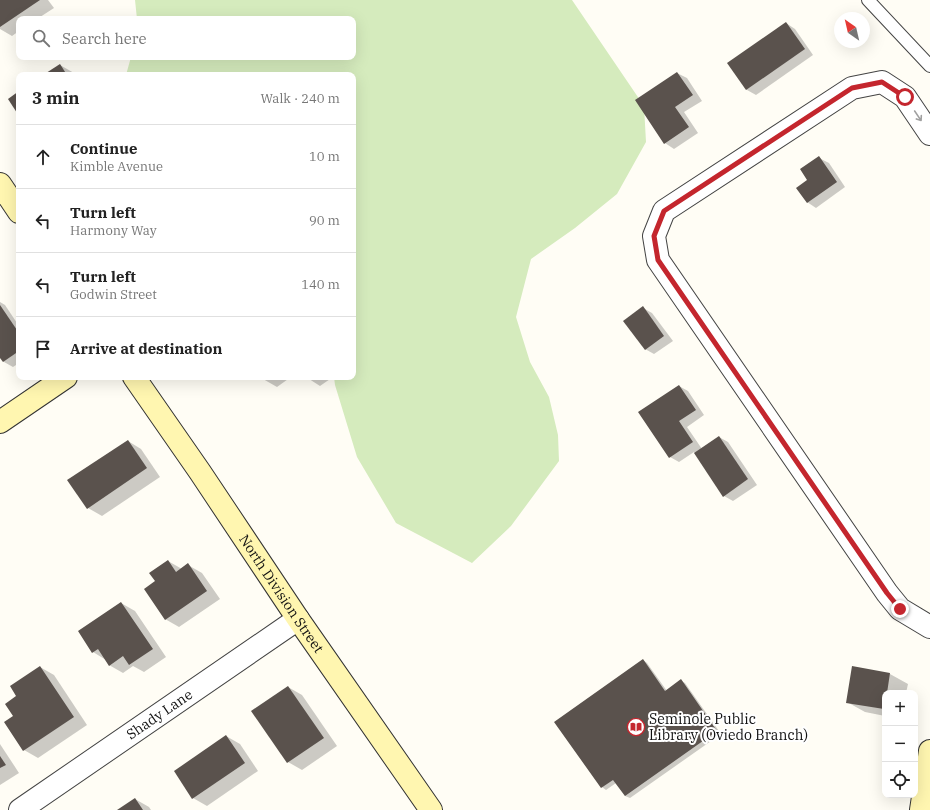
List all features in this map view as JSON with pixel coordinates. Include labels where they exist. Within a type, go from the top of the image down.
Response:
[{"type":"street","points":[[930,134],[905,97],[882,82],[852,88],[664,211],[654,236],[658,260],[887,593],[900,609],[930,627]]},
{"type":"street","points":[[0,184],[16,208]]},
{"type":"street","points":[[0,422],[62,380]]},
{"type":"street","name":"North Division Street","points":[[136,380],[200,472],[298,619],[431,810]]},
{"type":"street","name":"Shady Lane","points":[[20,810],[298,619]]},
{"type":"street","points":[[921,810],[929,760]]},
{"type":"lane","points":[[868,0],[930,66]]},
{"type":"green space","points":[[135,0],[572,0],[644,106],[646,142],[617,194],[575,228],[531,259],[516,317],[530,362],[549,397],[558,435],[559,461],[511,526],[472,563],[396,523],[357,457],[335,385],[334,380],[356,380],[356,72],[127,72],[130,60],[356,60],[356,16],[137,16]]},
{"type":"building","points":[[0,0],[40,0],[16,16],[0,27]]},
{"type":"building","points":[[786,22],[805,49],[746,90],[727,63]]},
{"type":"building","points":[[60,64],[65,72],[48,72]]},
{"type":"building","points":[[677,72],[693,95],[675,107],[689,127],[664,144],[635,100]]},
{"type":"building","points":[[16,93],[16,111],[8,99]]},
{"type":"building","points":[[819,156],[837,182],[807,203],[796,188],[807,180],[800,169]]},
{"type":"building","points":[[0,305],[16,329],[16,353],[3,362],[0,358]]},
{"type":"building","points":[[643,306],[664,336],[645,350],[623,321]]},
{"type":"building","points":[[679,385],[696,410],[679,421],[693,442],[669,458],[638,412]]},
{"type":"building","points":[[719,436],[748,479],[723,497],[694,453]]},
{"type":"building","points":[[128,440],[147,468],[87,509],[67,480]]},
{"type":"building","points":[[168,560],[176,572],[188,563],[207,591],[165,620],[144,589],[155,581],[149,573]]},
{"type":"building","points":[[121,602],[153,649],[129,665],[123,656],[109,666],[98,649],[92,653],[78,631]]},
{"type":"building","name":"Seminole Public Library (Oviedo Branch)","points":[[643,659],[665,691],[681,679],[717,731],[625,796],[613,780],[601,788],[554,722]]},
{"type":"building","points":[[40,666],[74,717],[23,751],[4,722],[13,716],[5,704],[16,696],[10,686]]},
{"type":"building","points":[[852,666],[890,673],[887,690],[882,690],[882,709],[846,703]]},
{"type":"building","points":[[288,686],[324,738],[287,763],[251,711]]},
{"type":"building","points":[[226,735],[245,763],[192,799],[174,771]]},
{"type":"building","points":[[0,756],[6,765],[0,768]]},
{"type":"building","points":[[135,798],[143,810],[117,810]]},
{"type":"place","name":"Seminole Public Library (Oviedo Branch)","points":[[636,727]]},
{"type":"route","points":[[900,609],[887,593],[658,260],[654,236],[664,211],[852,88],[882,82],[905,97]]}]
